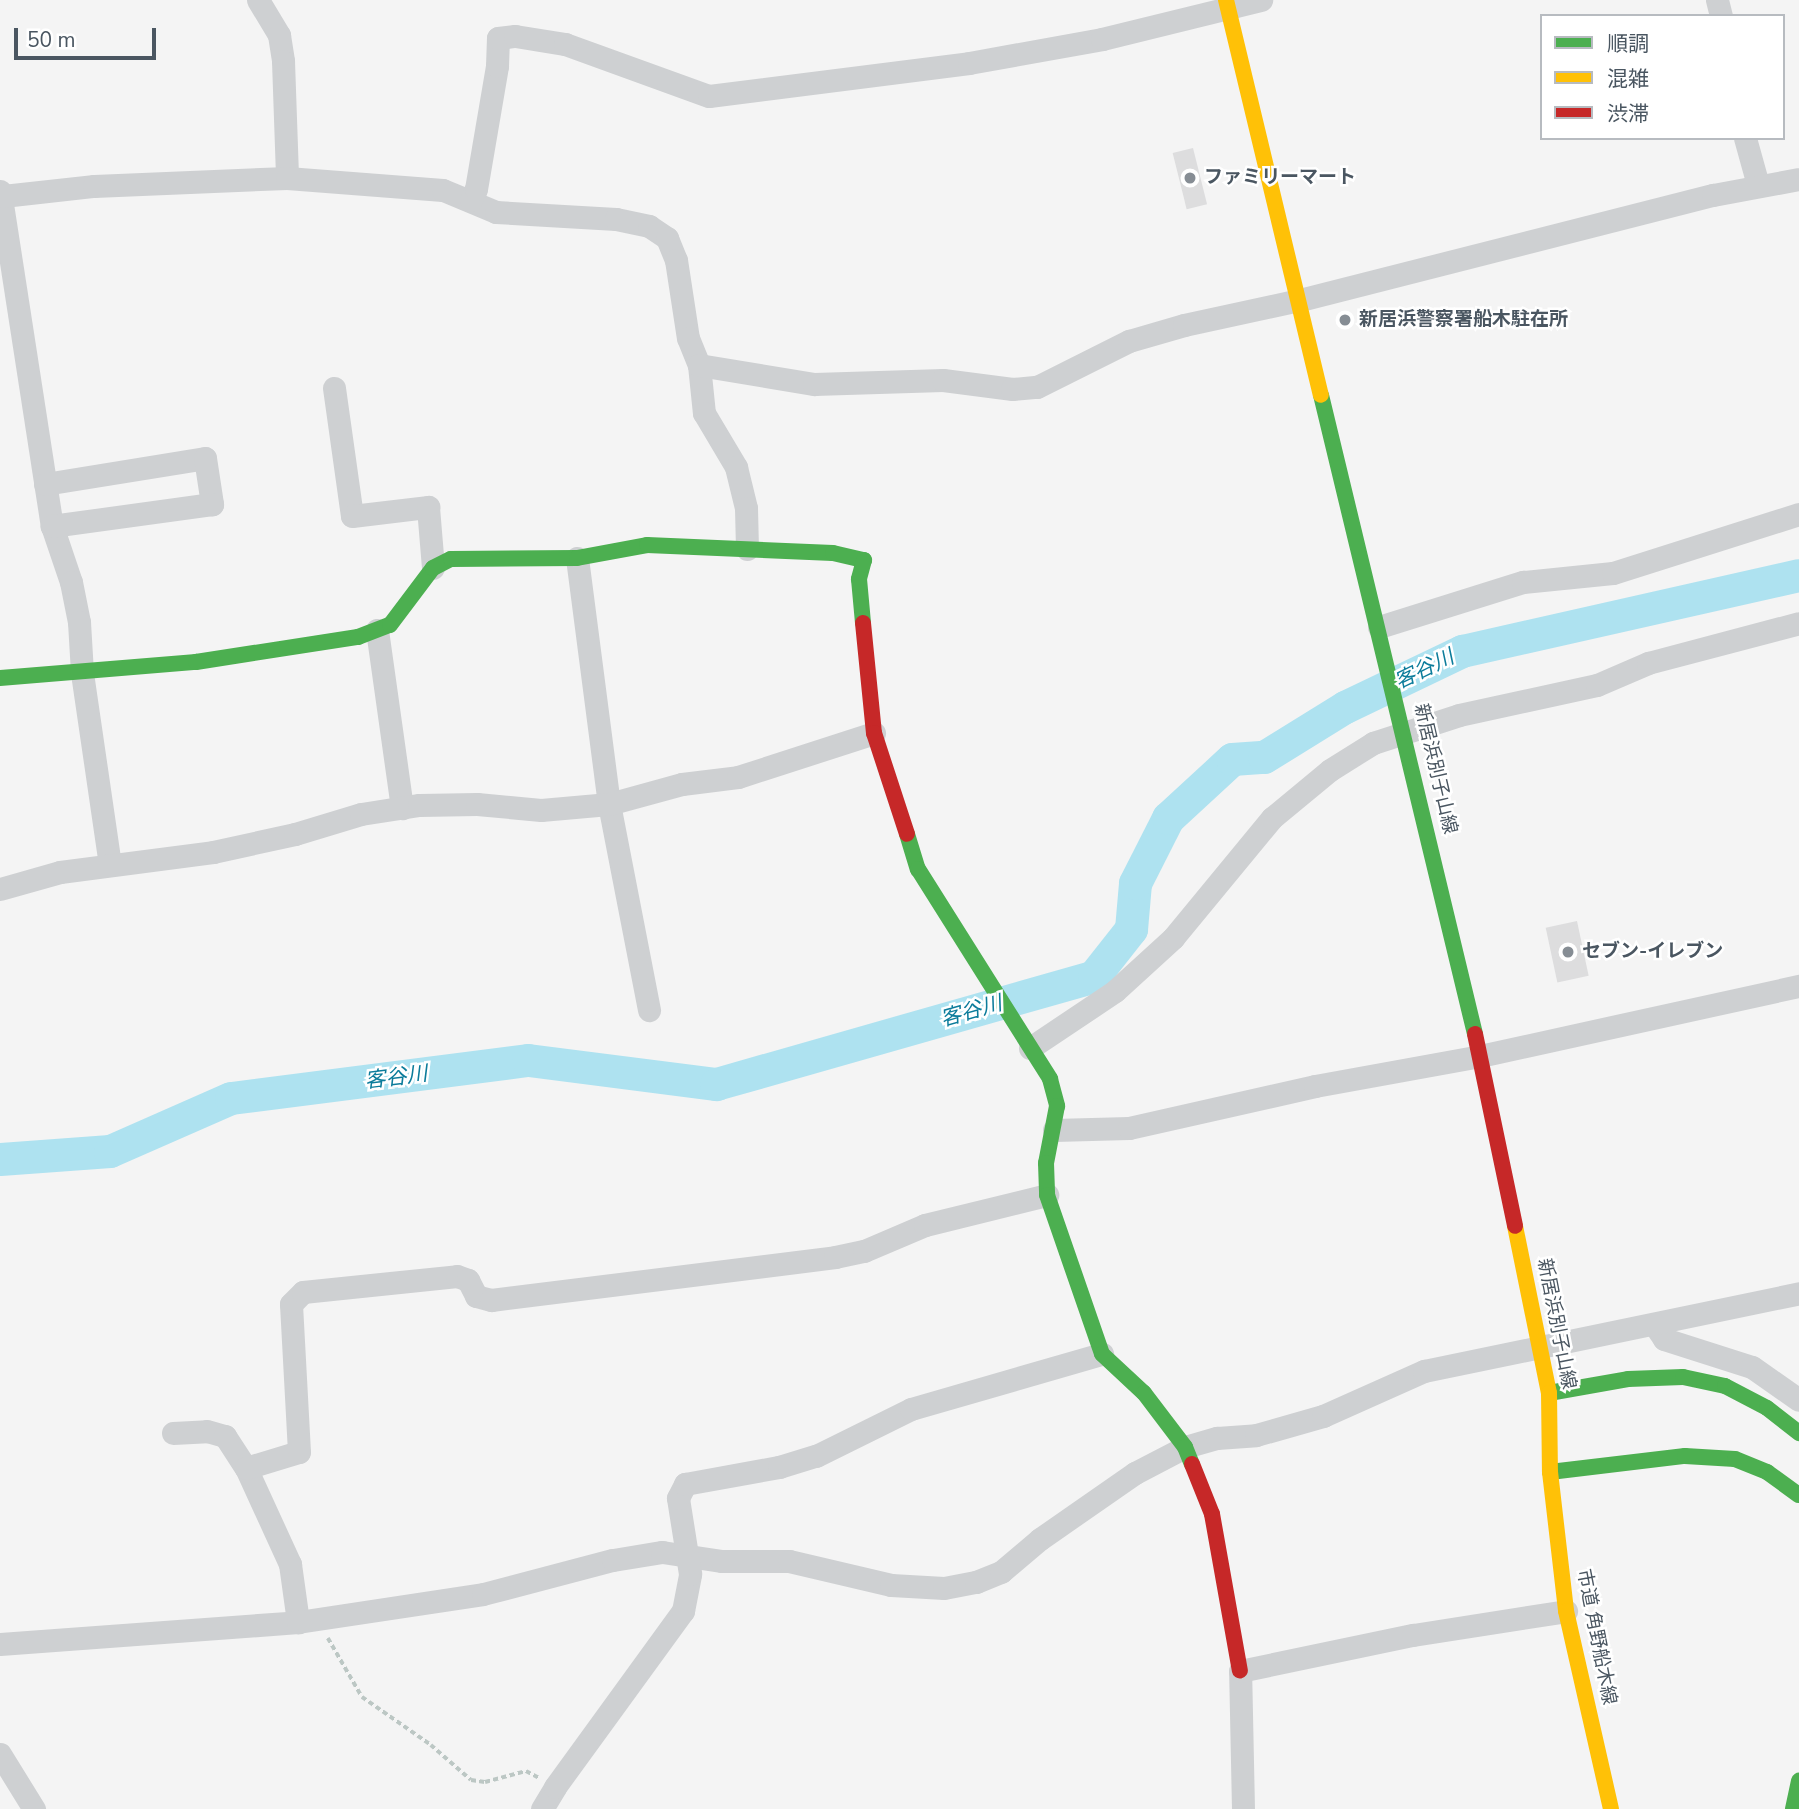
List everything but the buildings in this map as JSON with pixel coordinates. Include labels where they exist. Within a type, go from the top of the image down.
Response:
[{"type":"main road","name":"新居浜別子山線","points":[[1227,4],[1480,1056],[1549,1393],[1550,1472]]},
{"type":"main road","points":[[0,678],[196,662],[358,637],[390,625],[433,568],[451,559],[577,558],[647,545],[833,553],[864,560],[859,579],[874,733],[918,869],[1050,1079],[1057,1106],[1046,1163],[1047,1195],[1102,1354],[1144,1393],[1185,1447],[1212,1514],[1240,1671]]},
{"type":"main road","points":[[1549,1393],[1628,1379],[1683,1377],[1725,1386],[1767,1408],[1799,1433]]},
{"type":"main road","points":[[1550,1472],[1685,1456],[1735,1459],[1768,1472],[1799,1494]]},
{"type":"main road","name":"市道 角野船木線","points":[[1550,1472],[1566,1611],[1611,1809]]},
{"type":"main road","points":[[1793,1809],[1799,1781]]},
{"type":"street","points":[[258,0],[279,35],[283,61],[287,178]]},
{"type":"street","points":[[471,200],[476,189],[497,66],[498,38],[515,36],[565,44],[709,96],[969,63],[1102,39],[1227,4],[1261,0]]},
{"type":"street","points":[[1746,140],[1758,185]]},
{"type":"street","points":[[110,865],[71,582],[52,526],[10,313],[1,193],[94,186],[287,178],[443,190],[496,212],[518,216],[616,219],[649,226],[667,238],[676,260],[688,338],[699,365],[704,413],[736,467],[746,508],[747,549]]},
{"type":"street","points":[[699,365],[814,384],[943,380],[1012,388],[1037,387],[1129,341],[1184,325],[1300,300],[1758,185],[1799,179]]},
{"type":"street","points":[[334,388],[352,516],[428,507],[433,568]]},
{"type":"street","points":[[45,484],[205,458],[212,504],[52,526]]},
{"type":"street","points":[[1380,632],[1523,582],[1613,573],[1799,514]]},
{"type":"street","points":[[577,558],[609,804],[649,1010]]},
{"type":"street","points":[[1028,1045],[1115,991],[1173,938],[1272,818],[1330,770],[1402,723],[1460,715],[1597,685],[1648,663],[1799,623]]},
{"type":"street","points":[[377,630],[402,808]]},
{"type":"street","points":[[0,889],[60,872],[213,852],[295,834],[361,814],[402,808],[477,804],[541,810],[609,804],[682,784],[738,777],[874,733]]},
{"type":"street","points":[[1054,1130],[1129,1128],[1315,1086],[1480,1056],[1799,986]]},
{"type":"street","points":[[246,1468],[299,1452],[291,1304],[303,1292],[457,1276],[468,1280],[476,1296],[491,1300],[835,1257],[864,1251],[925,1225],[1047,1195]]},
{"type":"street","points":[[0,1644],[307,1620],[483,1594],[662,1552],[722,1561],[789,1560],[891,1585],[944,1588],[976,1582],[1001,1572],[1040,1539],[1135,1473],[1185,1447],[1217,1438],[1255,1435],[1323,1416],[1424,1371],[1799,1293]]},
{"type":"street","points":[[1654,1324],[1664,1339],[1752,1367],[1799,1400]]},
{"type":"street","points":[[542,1809],[682,1611],[690,1574],[678,1498],[684,1484],[779,1467],[816,1456],[911,1409],[1102,1354]]},
{"type":"street","points":[[173,1433],[207,1431],[225,1436],[246,1468],[290,1564],[307,1620]]},
{"type":"street","points":[[1243,1809],[1240,1671],[1413,1635],[1566,1611]]},
{"type":"street","points":[[0,1754],[34,1809]]},
{"type":"path","points":[[307,1620],[362,1697],[430,1745],[471,1780],[485,1782],[526,1771],[555,1787]]},
{"type":"waterway","name":"客谷川","points":[[0,1159],[110,1151],[231,1098],[528,1060],[716,1084],[1094,976],[1131,929],[1135,883],[1168,818],[1232,759],[1264,757],[1345,707],[1462,651],[1799,575]]},
{"type":"traffic: fast","points":[[1321,395],[1475,1034]]},
{"type":"traffic: fast","points":[[0,678],[196,662],[358,637],[390,625],[433,568],[451,559],[577,558],[647,545],[833,553],[864,560],[859,579],[863,623]]},
{"type":"traffic: fast","points":[[907,834],[918,869],[1050,1079],[1057,1106],[1046,1163],[1047,1195],[1102,1354],[1144,1393],[1185,1447],[1192,1464]]},
{"type":"traffic: fast","points":[[1549,1393],[1628,1379],[1683,1377],[1725,1386],[1767,1408],[1799,1433]]},
{"type":"traffic: fast","points":[[1550,1472],[1685,1456],[1735,1459],[1767,1472],[1799,1495]]},
{"type":"traffic: fast","points":[[1793,1809],[1799,1781]]},
{"type":"traffic: slow","points":[[1226,0],[1321,395]]},
{"type":"traffic: slow","points":[[1515,1226],[1549,1393],[1550,1472]]},
{"type":"traffic: slow","points":[[1550,1472],[1566,1611],[1611,1809]]},
{"type":"traffic: jam","points":[[863,623],[874,733],[907,834]]},
{"type":"traffic: jam","points":[[1475,1034],[1515,1226]]},
{"type":"traffic: jam","points":[[1192,1464],[1212,1514],[1240,1671]]},
{"type":"place","name":"ファミリーマート","points":[[1190,178]]},
{"type":"place","name":"新居浜警察署船木駐在所","points":[[1345,320]]},
{"type":"place","name":"セブン-イレブン","points":[[1568,952]]}]
